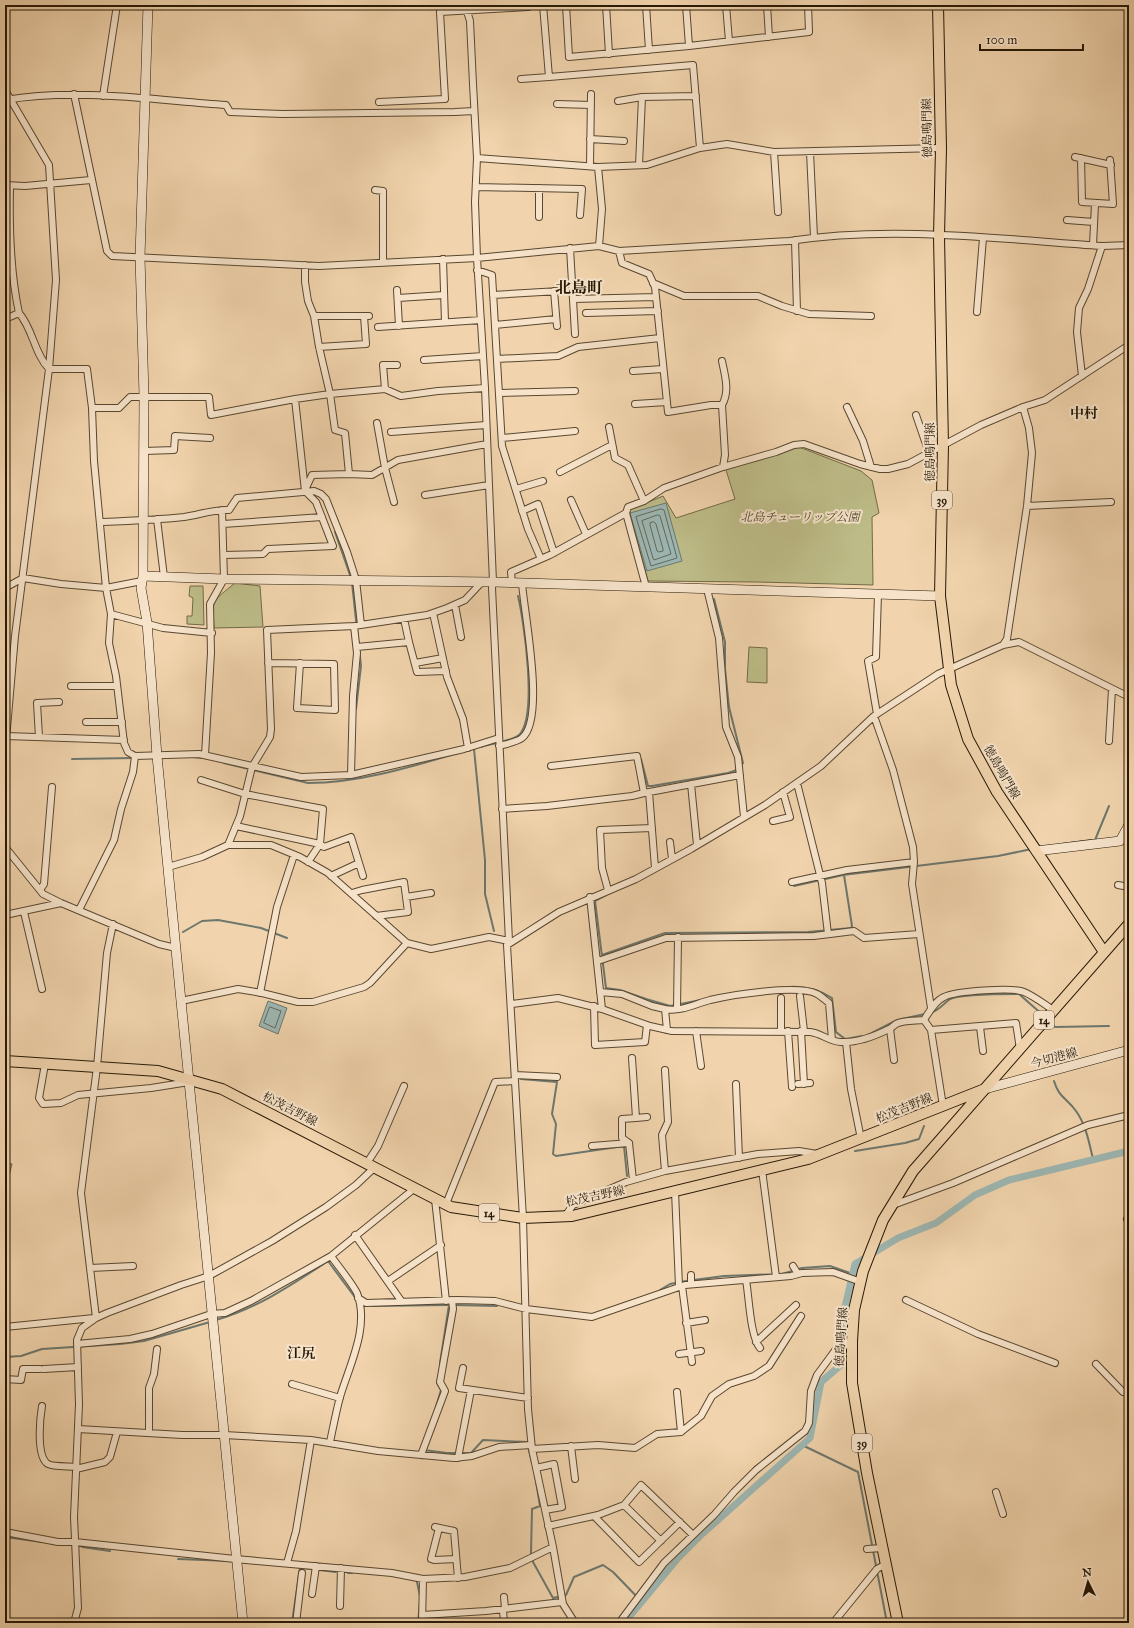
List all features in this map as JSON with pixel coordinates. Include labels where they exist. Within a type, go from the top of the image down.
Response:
[{"type":"main road","name":"徳島鳴門線","points":[[938,5],[941,148],[939,236],[943,445],[940,596],[951,685],[968,739],[997,792],[1104,952]]},
{"type":"main road","name":"松茂吉野線","points":[[5,1061],[158,1071],[222,1089],[451,1207],[523,1218],[572,1216],[820,1155],[985,1089],[1129,924]]},
{"type":"main road","name":"徳島鳴門線","points":[[898,1623],[867,1473],[852,1383],[854,1310],[866,1262],[883,1220],[913,1171],[985,1089]]},
{"type":"street","points":[[103,96],[117,5]]},
{"type":"street","points":[[148,5],[140,257],[144,396],[141,588],[146,622],[157,756],[188,1080],[209,1276],[235,1559],[243,1622]]},
{"type":"street","points":[[543,5],[549,77]]},
{"type":"street","points":[[566,5],[569,57],[689,46],[809,32],[808,5]]},
{"type":"street","points":[[606,5],[609,54]]},
{"type":"street","points":[[646,5],[649,50]]},
{"type":"street","points":[[686,5],[689,46]]},
{"type":"street","points":[[726,5],[729,41]]},
{"type":"street","points":[[767,5],[769,37]]},
{"type":"street","points":[[379,102],[445,99],[440,12],[466,8],[528,6]]},
{"type":"street","points":[[466,8],[470,21],[477,158],[477,270],[485,388],[493,582],[492,588],[508,943],[523,1218],[528,1398],[532,1447],[553,1547],[562,1602],[575,1623]]},
{"type":"street","points":[[521,79],[693,64],[700,148]]},
{"type":"street","points":[[5,90],[8,99],[49,164],[56,280],[49,369],[7,700],[5,751]]},
{"type":"street","points":[[74,94],[106,251],[112,256],[306,265],[477,258],[599,246],[619,251],[890,233],[1102,246],[1129,245]]},
{"type":"street","points":[[8,99],[74,94],[226,105],[230,112],[283,114],[474,111]]},
{"type":"street","points":[[590,166],[591,94]]},
{"type":"street","points":[[618,101],[642,97],[696,96]]},
{"type":"street","points":[[639,165],[642,97]]},
{"type":"street","points":[[557,104],[591,105]]},
{"type":"street","points":[[590,139],[624,141]]},
{"type":"street","points":[[477,158],[598,167],[647,165],[700,148],[726,144],[774,152],[941,148]]},
{"type":"street","points":[[774,152],[778,212]]},
{"type":"street","points":[[810,152],[814,237]]},
{"type":"street","points":[[1078,158],[1111,162],[1113,204],[1095,204],[1082,202],[1078,158]]},
{"type":"street","points":[[598,167],[602,209],[599,246]]},
{"type":"street","points":[[92,180],[25,186],[7,185],[10,260],[19,313],[25,320],[43,362],[49,369],[87,369],[92,408],[94,461],[101,522],[106,588],[111,614],[109,643],[118,686],[124,740],[128,752],[135,756],[205,755],[301,777],[351,775],[468,748],[499,738]]},
{"type":"street","points":[[476,187],[582,189],[580,215]]},
{"type":"street","points":[[539,188],[539,217]]},
{"type":"street","points":[[375,190],[383,191],[383,262]]},
{"type":"street","points":[[1093,245],[1095,204]]},
{"type":"street","points":[[1067,220],[1094,222]]},
{"type":"street","points":[[977,312],[982,238]]},
{"type":"street","points":[[795,240],[797,311]]},
{"type":"street","points":[[1082,376],[1077,332],[1079,308],[1088,289],[1102,246]]},
{"type":"street","points":[[570,248],[575,334]]},
{"type":"street","points":[[619,251],[622,263],[649,274],[656,287],[668,412],[711,405],[722,405]]},
{"type":"street","points":[[443,260],[445,322]]},
{"type":"street","points":[[306,265],[305,282],[308,301],[314,316],[319,347],[330,394],[335,430],[345,433],[349,474]]},
{"type":"street","points":[[477,270],[492,276],[502,446],[528,529],[542,559]]},
{"type":"street","points":[[653,283],[684,296],[758,296],[809,314],[872,316]]},
{"type":"street","points":[[397,290],[399,326]]},
{"type":"street","points":[[493,295],[556,291],[557,322],[495,324]]},
{"type":"street","points":[[398,298],[444,295]]},
{"type":"street","points":[[573,299],[656,297]]},
{"type":"street","points":[[586,313],[658,311]]},
{"type":"street","points":[[5,319],[19,313]]},
{"type":"street","points":[[314,316],[367,316],[366,344],[319,347]]},
{"type":"street","points":[[378,327],[481,320]]},
{"type":"street","points":[[497,359],[558,356],[578,347],[660,338]]},
{"type":"street","points":[[646,587],[626,513],[628,507],[644,501],[664,488],[723,467],[776,452],[794,445],[804,444],[880,469],[888,469],[908,464],[981,425],[1045,400],[1129,345]]},
{"type":"street","points":[[424,360],[483,356]]},
{"type":"street","points":[[722,361],[726,384],[726,398],[722,405],[725,455],[723,467]]},
{"type":"street","points":[[384,389],[383,365],[397,365]]},
{"type":"street","points":[[634,372],[664,369]]},
{"type":"street","points":[[92,408],[119,408],[130,397],[209,397],[211,415],[330,394],[384,389],[401,396],[438,391],[485,388]]},
{"type":"street","points":[[499,394],[575,391]]},
{"type":"street","points":[[224,555],[263,554],[268,550],[333,546],[316,502],[305,491],[296,399]]},
{"type":"street","points":[[635,404],[667,402]]},
{"type":"street","points":[[847,407],[863,440],[871,467]]},
{"type":"street","points":[[1003,645],[1007,639],[1027,506],[1032,453],[1029,428],[1024,407]]},
{"type":"street","points":[[916,414],[929,453]]},
{"type":"street","points":[[377,423],[385,468],[394,502]]},
{"type":"street","points":[[391,432],[486,425]]},
{"type":"street","points":[[609,427],[615,458],[628,465],[644,501]]},
{"type":"street","points":[[502,438],[575,431]]},
{"type":"street","points":[[144,451],[174,450],[175,436],[210,438]]},
{"type":"street","points":[[305,491],[312,475],[372,475],[398,460],[487,444]]},
{"type":"street","points":[[560,472],[612,445]]},
{"type":"street","points":[[516,489],[543,481]]},
{"type":"street","points":[[425,495],[488,485]]},
{"type":"street","points":[[101,522],[143,521],[184,517],[229,510],[236,498],[314,491],[321,494],[326,499],[347,552],[356,580],[357,626],[360,647],[351,775]]},
{"type":"street","points":[[571,500],[586,534]]},
{"type":"street","points":[[1027,506],[1111,502]]},
{"type":"street","points":[[522,511],[538,504],[554,553]]},
{"type":"street","points":[[205,755],[212,633],[210,604],[224,579],[222,510]]},
{"type":"street","points":[[512,583],[511,572],[554,553],[626,513]]},
{"type":"street","points":[[223,524],[322,517]]},
{"type":"street","points":[[157,519],[164,577]]},
{"type":"street","points":[[5,588],[23,578],[61,584],[106,588],[142,579],[164,577],[493,582],[940,596]]},
{"type":"street","points":[[228,844],[236,826],[252,767],[270,737],[271,729],[267,630],[357,626],[433,613],[465,600],[481,583]]},
{"type":"street","points":[[499,746],[522,738],[529,728],[532,714],[532,676],[522,583]]},
{"type":"street","points":[[707,588],[719,638],[726,727],[738,757],[744,817]]},
{"type":"street","points":[[878,594],[876,657],[868,661],[876,715],[900,795],[913,847],[914,862],[912,884],[931,1008]]},
{"type":"street","points":[[455,605],[461,637]]},
{"type":"street","points":[[433,613],[447,677],[463,720],[468,748]]},
{"type":"street","points":[[111,614],[146,622],[163,628],[212,633]]},
{"type":"street","points":[[404,619],[417,672],[446,671]]},
{"type":"street","points":[[360,647],[409,642]]},
{"type":"street","points":[[168,867],[202,857],[228,844],[271,846],[294,855],[332,876],[407,943],[431,949],[489,937],[508,943],[559,912],[590,897],[636,879],[697,846],[797,783],[821,766],[876,715],[916,687],[950,668],[1003,645],[1019,642],[1129,697]]},
{"type":"street","points":[[415,662],[443,658]]},
{"type":"street","points":[[268,663],[300,663],[334,664],[335,710],[297,708],[300,663]]},
{"type":"street","points":[[71,686],[118,686]]},
{"type":"street","points":[[1109,741],[1112,689]]},
{"type":"street","points":[[39,737],[37,703],[59,702]]},
{"type":"street","points":[[86,722],[122,722]]},
{"type":"street","points":[[6,736],[124,740]]},
{"type":"street","points":[[79,910],[114,840],[121,809],[133,772],[135,756]]},
{"type":"street","points":[[551,766],[637,756],[646,792],[652,828],[655,868]]},
{"type":"street","points":[[502,809],[632,796],[646,792],[740,775]]},
{"type":"street","points":[[201,780],[245,794],[323,809],[320,844],[308,862]]},
{"type":"street","points":[[797,783],[822,883],[828,934]]},
{"type":"street","points":[[691,784],[697,846]]},
{"type":"street","points":[[40,890],[44,884],[52,787]]},
{"type":"street","points":[[773,821],[790,817],[783,792]]},
{"type":"street","points":[[1036,851],[1120,841],[1129,824]]},
{"type":"street","points":[[236,826],[320,844],[324,847],[351,837],[363,876]]},
{"type":"street","points":[[608,890],[602,868],[600,830],[652,828]]},
{"type":"street","points":[[670,842],[672,859]]},
{"type":"street","points":[[5,847],[40,890],[61,903],[159,944],[176,948]]},
{"type":"street","points":[[260,993],[277,907],[294,855]]},
{"type":"street","points":[[792,882],[846,870],[914,862]]},
{"type":"street","points":[[332,876],[359,863]]},
{"type":"street","points":[[352,893],[404,882],[408,912],[376,916]]},
{"type":"street","points":[[1118,885],[1129,886]]},
{"type":"street","points":[[406,897],[430,893]]},
{"type":"street","points":[[590,897],[602,1008]]},
{"type":"street","points":[[5,915],[61,903]]},
{"type":"street","points":[[24,912],[42,989]]},
{"type":"street","points":[[96,1318],[81,1194],[98,1067],[107,953],[113,924]]},
{"type":"street","points":[[598,961],[666,938],[814,936],[854,931],[864,938],[919,934]]},
{"type":"street","points":[[677,1009],[678,938]]},
{"type":"street","points":[[181,1001],[238,989],[298,1002],[313,1002],[364,987],[370,983],[407,943]]},
{"type":"street","points":[[600,992],[622,994],[652,1006],[665,1009],[677,1009],[693,1006],[710,1000],[751,994],[795,990],[816,994],[829,1004],[832,1040]]},
{"type":"street","points":[[924,1020],[931,1008],[943,997],[960,993],[1002,990],[1024,991],[1053,1010]]},
{"type":"street","points":[[788,1031],[801,1084],[802,1031],[800,996]]},
{"type":"street","points":[[512,1004],[558,998],[602,1008],[647,1025],[667,1030],[802,1031],[816,1032],[832,1040],[846,1042],[858,1041],[890,1029],[897,1023],[910,1020],[924,1020]]},
{"type":"street","points":[[781,998],[781,1032]]},
{"type":"street","points":[[594,1006],[595,1045],[645,1042],[647,1025]]},
{"type":"street","points":[[665,1009],[667,1030]]},
{"type":"street","points":[[924,1020],[931,1030],[943,1106]]},
{"type":"street","points":[[931,1030],[1016,1023],[1020,1049]]},
{"type":"street","points":[[980,1027],[983,1051]]},
{"type":"street","points":[[890,1029],[894,1060]]},
{"type":"street","points":[[696,1031],[700,1066]]},
{"type":"street","points":[[846,1042],[851,1089],[861,1139]]},
{"type":"street","name":"今切港線","points":[[985,1089],[1129,1050]]},
{"type":"street","points":[[632,1058],[636,1118]]},
{"type":"street","points":[[45,1064],[39,1098],[43,1104],[61,1103],[78,1095],[174,1085],[188,1080]]},
{"type":"street","points":[[665,1070],[668,1122],[662,1135],[665,1170]]},
{"type":"street","points":[[446,1204],[496,1082],[515,1078],[557,1077]]},
{"type":"street","points":[[736,1084],[739,1158]]},
{"type":"street","points":[[74,1623],[78,1608],[74,1517],[78,1429],[77,1344],[82,1328],[96,1318],[181,1285],[209,1276],[272,1241],[326,1207],[356,1185],[371,1165],[404,1086]]},
{"type":"street","points":[[892,1205],[953,1183],[1088,1125],[1129,1115]]},
{"type":"street","points":[[629,1142],[622,1138],[622,1119],[647,1117]]},
{"type":"street","points":[[592,1146],[629,1142]]},
{"type":"street","points":[[629,1142],[633,1180]]},
{"type":"street","points":[[565,1216],[573,1205],[626,1182],[665,1170],[758,1154],[798,1151],[820,1155]]},
{"type":"street","points":[[762,1170],[776,1277]]},
{"type":"street","points":[[77,1344],[130,1340],[212,1319],[225,1313],[250,1301],[330,1256],[415,1188]]},
{"type":"street","points":[[675,1191],[679,1279],[692,1362]]},
{"type":"street","points":[[421,1455],[444,1391],[440,1382],[453,1309],[449,1301],[435,1199]]},
{"type":"street","points":[[355,1235],[402,1302]]},
{"type":"street","points":[[388,1281],[441,1245]]},
{"type":"street","points":[[330,1256],[356,1293],[358,1298],[360,1321],[359,1339],[340,1398],[330,1442]]},
{"type":"street","points":[[90,1268],[133,1266]]},
{"type":"street","points":[[793,1266],[798,1274]]},
{"type":"street","points":[[358,1298],[366,1303],[495,1301],[526,1309],[592,1317],[680,1286],[691,1284],[833,1272],[860,1282]]},
{"type":"street","points":[[691,1275],[691,1284]]},
{"type":"street","points":[[746,1280],[758,1345],[796,1305]]},
{"type":"street","points":[[906,1300],[978,1334],[1055,1363]]},
{"type":"street","points":[[78,1429],[310,1440],[330,1442],[378,1451],[458,1458],[472,1456],[499,1447],[598,1445],[635,1448],[657,1434],[681,1432],[701,1416],[712,1396],[729,1384],[754,1376],[769,1366],[801,1316]]},
{"type":"street","points":[[5,1326],[96,1318]]},
{"type":"street","points":[[686,1323],[705,1320]]},
{"type":"street","points":[[619,1623],[664,1563],[714,1515],[756,1470],[805,1431],[809,1423],[812,1390],[817,1375],[839,1345],[852,1341]]},
{"type":"street","points":[[149,1433],[149,1388],[154,1374],[157,1349]]},
{"type":"street","points":[[679,1354],[701,1351]]},
{"type":"street","points":[[1096,1364],[1123,1392]]},
{"type":"street","points":[[5,1379],[21,1380],[23,1369],[78,1367]]},
{"type":"street","points":[[463,1368],[459,1388],[528,1398]]},
{"type":"street","points":[[292,1384],[340,1398]]},
{"type":"street","points":[[458,1458],[471,1390]]},
{"type":"street","points":[[677,1392],[681,1432]]},
{"type":"street","points":[[42,1406],[40,1443],[42,1458],[49,1464],[77,1468],[105,1462],[110,1457],[117,1432]]},
{"type":"street","points":[[287,1563],[296,1531],[310,1440]]},
{"type":"street","points":[[571,1446],[575,1479]]},
{"type":"street","points":[[536,1468],[554,1464],[562,1507],[545,1510]]},
{"type":"street","points":[[548,1526],[594,1516],[624,1506],[641,1485],[693,1534]]},
{"type":"street","points":[[996,1492],[1003,1514]]},
{"type":"street","points":[[624,1506],[661,1541]]},
{"type":"street","points":[[594,1516],[639,1562],[680,1522]]},
{"type":"street","points":[[456,1559],[431,1559],[437,1528],[454,1531],[458,1578]]},
{"type":"street","points":[[5,1532],[58,1542],[75,1542],[287,1563],[316,1568],[341,1568],[392,1573],[423,1579],[458,1578],[510,1568],[553,1547]]},
{"type":"street","points":[[867,1549],[882,1548]]},
{"type":"street","points":[[834,1623],[877,1569],[886,1564]]},
{"type":"street","points":[[312,1594],[316,1568]]},
{"type":"street","points":[[340,1606],[341,1568]]},
{"type":"street","points":[[296,1623],[302,1573]]},
{"type":"street","points":[[422,1623],[423,1579]]},
{"type":"street","points":[[504,1597],[504,1623]]},
{"type":"street","points":[[422,1615],[504,1609],[562,1602]]},
{"type":"street","points":[[366,1622],[381,1623]]},
{"type":"green space","name":"北島チューリップ公園","points":[[799,447],[861,471],[872,480],[879,513],[872,517],[873,585],[648,581],[629,510],[663,496],[676,518],[735,499],[726,470]]},
{"type":"green space","points":[[235,583],[260,586],[263,627],[214,628],[213,611],[215,601]]},
{"type":"green space","points":[[190,586],[203,586],[204,625],[187,624],[187,616],[192,616],[193,598],[189,596]]},
{"type":"green space","points":[[749,647],[767,648],[767,683],[747,682]]},
{"type":"green space","points":[[5,1162],[12,1164],[5,1192]]},
{"type":"water","points":[[666,503],[682,561],[647,571],[630,513]]},
{"type":"water","points":[[268,1001],[287,1008],[278,1034],[259,1026]]},
{"type":"waterway","points":[[335,532],[351,578]]},
{"type":"waterway","points":[[352,583],[361,666],[356,709]]},
{"type":"waterway","points":[[481,747],[516,737],[525,725],[528,709],[528,668],[521,608],[518,596]]},
{"type":"waterway","points":[[714,599],[725,642],[725,669],[729,707],[743,763],[740,766]]},
{"type":"waterway","points":[[472,749],[474,749],[485,860],[485,894],[494,931]]},
{"type":"waterway","points":[[224,763],[308,783],[365,777],[422,764],[458,753]]},
{"type":"waterway","points":[[193,757],[202,758]]},
{"type":"waterway","points":[[72,759],[134,758]]},
{"type":"waterway","points":[[641,759],[648,786],[728,773],[737,769]]},
{"type":"waterway","points":[[1095,840],[1109,806]]},
{"type":"waterway","points":[[1062,844],[1091,840]]},
{"type":"waterway","points":[[794,886],[843,875],[998,856],[1032,849]]},
{"type":"waterway","points":[[602,955],[665,933],[808,932],[851,928],[852,926],[844,875]]},
{"type":"waterway","points":[[606,895],[595,901],[606,988],[620,990],[670,1006],[701,1000]]},
{"type":"waterway","points":[[183,932],[202,921],[218,920],[261,928],[287,938]]},
{"type":"waterway","points":[[790,987],[812,989],[832,998],[836,1032],[845,1039],[862,1036]]},
{"type":"waterway","points":[[930,1013],[938,1009],[950,999],[956,997],[1019,994],[1044,1016]]},
{"type":"waterway","points":[[868,1035],[897,1020],[925,1014]]},
{"type":"waterway","points":[[1049,1021],[1055,1027],[1109,1026]]},
{"type":"waterway","points":[[521,1079],[557,1082],[552,1114],[556,1124],[553,1154],[556,1156],[624,1146],[627,1176]]},
{"type":"waterway","points":[[1054,1081],[1058,1091],[1079,1116],[1087,1134],[1093,1159]]},
{"type":"waterway","points":[[855,1151],[905,1143],[919,1139],[924,1126]]},
{"type":"waterway","points":[[624,1623],[678,1558],[701,1535],[810,1438],[821,1382],[841,1365],[841,1324],[855,1264],[898,1238],[936,1223],[975,1195],[1009,1180],[1129,1151]]},
{"type":"waterway","points":[[216,1320],[260,1303],[328,1261],[357,1300]]},
{"type":"waterway","points":[[660,1290],[670,1284],[686,1281],[724,1276],[782,1274],[802,1268],[830,1266],[853,1274]]},
{"type":"waterway","points":[[440,1363],[449,1305]]},
{"type":"waterway","points":[[372,1306],[450,1305]]},
{"type":"waterway","points":[[454,1305],[497,1306]]},
{"type":"waterway","points":[[5,1357],[21,1356],[42,1349],[144,1341],[210,1322]]},
{"type":"waterway","points":[[435,1410],[441,1390],[437,1381]]},
{"type":"waterway","points":[[424,1450],[447,1453],[471,1453],[483,1440],[527,1442],[532,1463]]},
{"type":"waterway","points":[[802,1445],[858,1472],[887,1623]]},
{"type":"waterway","points":[[535,1475],[540,1506],[532,1509],[531,1553],[533,1562],[553,1598],[566,1595],[574,1577],[603,1565],[613,1572],[642,1602]]},
{"type":"waterway","points":[[5,1537],[42,1542]]},
{"type":"waterway","points":[[82,1547],[110,1551]]},
{"type":"waterway","points":[[178,1559],[230,1561]]},
{"type":"waterway","points":[[292,1623],[300,1568]]},
{"type":"waterway","points":[[302,1568],[336,1572]]},
{"type":"waterway","points":[[417,1582],[420,1596]]},
{"type":"waterway","points":[[418,1623],[420,1603]]},
{"type":"waterway","points":[[204,1623],[211,1621],[226,1623]]},
{"type":"waterway","points":[[268,1623],[292,1622]]},
{"type":"district","name":"北島町","points":[[579,287]]},
{"type":"district","name":"中村","points":[[1084,413]]},
{"type":"district","name":"江尻","points":[[301,1353]]}]
